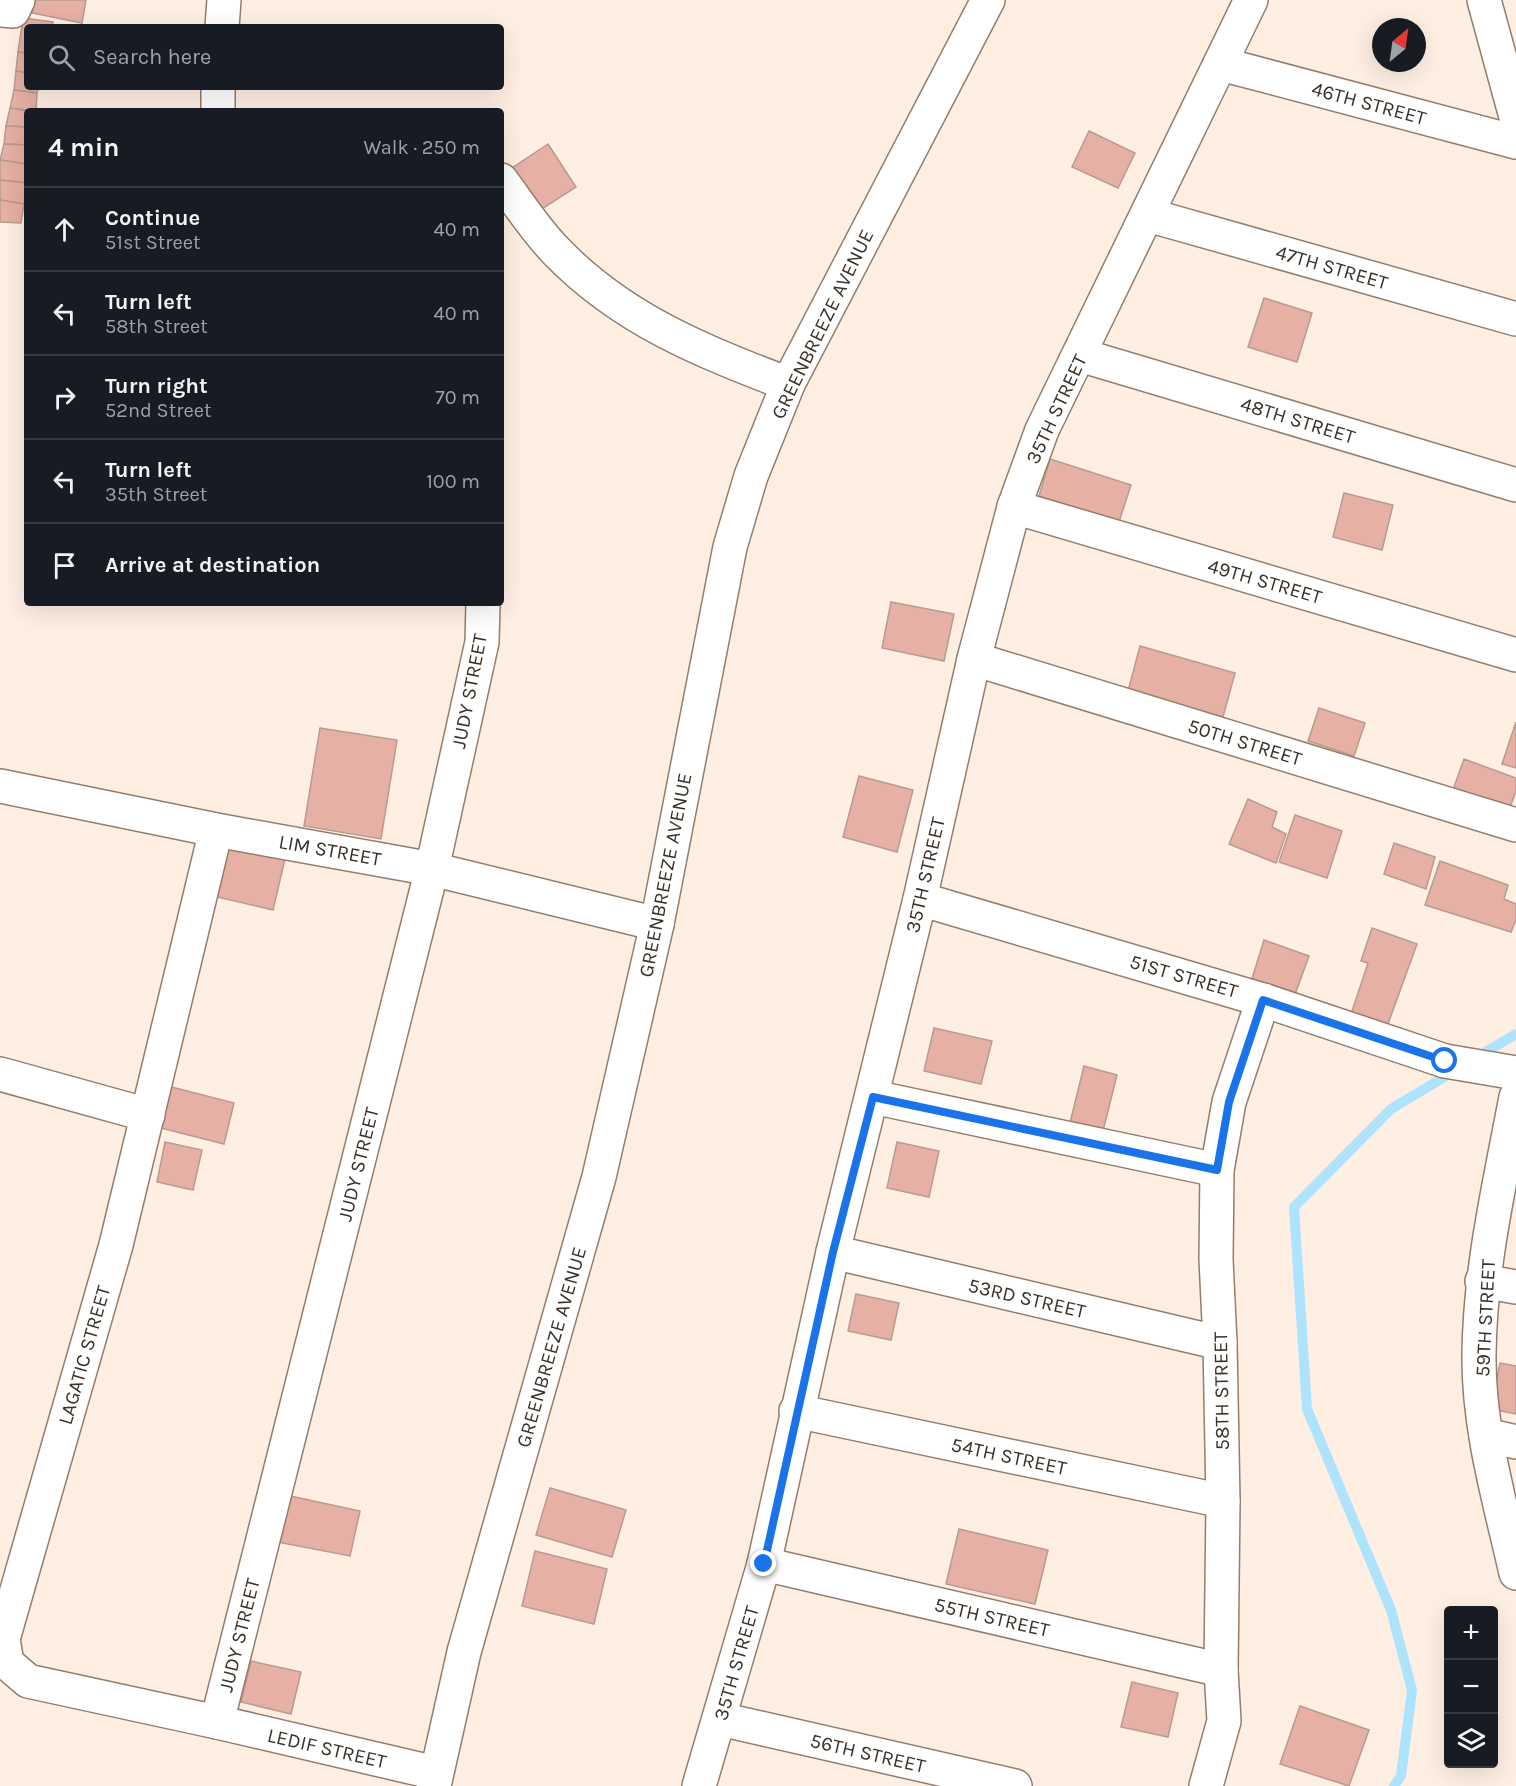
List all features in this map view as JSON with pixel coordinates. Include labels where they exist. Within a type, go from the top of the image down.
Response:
[{"type":"street","points":[[222,24],[224,0]]},
{"type":"street","name":"GREENBREEZE AVENUE","points":[[435,1780],[464,1652],[599,1177],[657,924],[730,547],[751,476],[788,384],[988,0]]},
{"type":"street","name":"35TH STREET","points":[[699,1786],[764,1564],[833,1252],[873,1097],[974,659],[1014,507],[1042,430],[1080,356],[1251,0]]},
{"type":"street","points":[[1484,0],[1516,117]]},
{"type":"street","name":"46TH STREET","points":[[1221,64],[1516,142]]},
{"type":"street","points":[[218,90],[218,108]]},
{"type":"street","points":[[504,184],[556,251],[610,300],[698,349],[788,384]]},
{"type":"street","name":"47TH STREET","points":[[1148,215],[1516,319]]},
{"type":"street","name":"48TH STREET","points":[[1080,356],[1516,485]]},
{"type":"street","name":"49TH STREET","points":[[1014,507],[1516,655]]},
{"type":"street","name":"JUDY STREET","points":[[218,1722],[432,869],[482,642],[483,606]]},
{"type":"street","name":"50TH STREET","points":[[974,659],[1516,825]]},
{"type":"street","name":"LIM STREET","points":[[0,786],[216,830],[432,869],[657,924]]},
{"type":"street","name":"LAGATIC STREET","points":[[216,830],[116,1245],[3,1639],[8,1663],[28,1681],[218,1722]]},
{"type":"street","name":"51ST STREET","points":[[920,899],[1263,1000],[1445,1061],[1501,1071]]},
{"type":"street","name":"58TH STREET","points":[[1206,1786],[1224,1721],[1221,1670],[1223,1501],[1216,1259],[1217,1170],[1229,1102],[1263,1000]]},
{"type":"street","points":[[0,1074],[148,1115]]},
{"type":"street","points":[[873,1097],[1217,1170]]},
{"type":"street","name":"59TH STREET","points":[[1516,1097],[1482,1281],[1479,1356],[1501,1439],[1516,1574]]},
{"type":"street","name":"53RD STREET","points":[[833,1252],[1220,1343]]},
{"type":"street","points":[[1482,1281],[1516,1287]]},
{"type":"street","name":"54TH STREET","points":[[796,1411],[1223,1501]]},
{"type":"street","name":"55TH STREET","points":[[764,1564],[1221,1670]]},
{"type":"street","name":"56TH STREET","points":[[720,1719],[1015,1786]]},
{"type":"street","name":"LEDIF STREET","points":[[218,1722],[435,1780]]},
{"type":"building","points":[[34,0],[86,0],[82,23],[32,13]]},
{"type":"building","points":[[23,18],[53,22],[53,24],[24,24],[24,53],[18,52]]},
{"type":"building","points":[[18,52],[24,53],[24,72],[16,71]]},
{"type":"building","points":[[16,71],[24,72],[24,90],[38,90],[37,93],[14,90]]},
{"type":"building","points":[[14,90],[37,93],[36,108],[10,108]]},
{"type":"building","points":[[10,108],[24,110],[24,127],[6,126]]},
{"type":"building","points":[[6,126],[24,127],[24,145],[4,144]]},
{"type":"building","points":[[1089,131],[1135,153],[1118,188],[1072,167]]},
{"type":"building","points":[[4,144],[24,145],[24,164],[0,160]]},
{"type":"building","points":[[548,144],[576,187],[534,214],[506,172]]},
{"type":"building","points":[[0,160],[24,164],[24,183],[0,180]]},
{"type":"building","points":[[0,180],[24,183],[24,204],[0,200]]},
{"type":"building","points":[[0,200],[24,204],[21,223],[0,222]]},
{"type":"building","points":[[1264,298],[1312,313],[1297,362],[1248,347]]},
{"type":"building","points":[[1050,459],[1131,485],[1119,522],[1039,496]]},
{"type":"building","points":[[1344,493],[1393,505],[1382,550],[1333,537]]},
{"type":"building","points":[[891,602],[954,614],[944,661],[882,648]]},
{"type":"building","points":[[1140,646],[1235,673],[1223,717],[1128,691]]},
{"type":"building","points":[[1319,708],[1365,723],[1354,756],[1308,741]]},
{"type":"building","points":[[1516,722],[1516,768],[1502,764]]},
{"type":"building","points":[[320,728],[397,740],[381,839],[304,826]]},
{"type":"building","points":[[1464,759],[1516,778],[1516,791],[1505,821],[1449,801]]},
{"type":"building","points":[[859,776],[913,790],[897,852],[843,837]]},
{"type":"building","points":[[1248,799],[1277,812],[1272,827],[1286,834],[1276,863],[1229,844]]},
{"type":"building","points":[[1295,815],[1342,831],[1327,878],[1279,862]]},
{"type":"building","points":[[1394,843],[1435,857],[1426,889],[1384,874]]},
{"type":"building","points":[[221,844],[285,859],[273,910],[209,895]]},
{"type":"building","points":[[1440,861],[1508,885],[1504,899],[1516,904],[1516,920],[1511,932],[1425,905]]},
{"type":"building","points":[[1372,928],[1417,944],[1384,1035],[1348,1023],[1368,963],[1361,961]]},
{"type":"building","points":[[1264,940],[1309,956],[1293,1000],[1250,985]]},
{"type":"building","points":[[934,1028],[992,1041],[981,1084],[924,1071]]},
{"type":"building","points":[[1084,1066],[1117,1075],[1102,1135],[1069,1127]]},
{"type":"building","points":[[160,1084],[234,1103],[224,1144],[149,1125]]},
{"type":"building","points":[[165,1142],[202,1150],[193,1190],[157,1182]]},
{"type":"building","points":[[897,1142],[939,1151],[929,1197],[887,1188]]},
{"type":"building","points":[[856,1294],[899,1303],[891,1340],[848,1331]]},
{"type":"building","points":[[1500,1363],[1516,1366],[1516,1414],[1491,1409]]},
{"type":"building","points":[[550,1488],[626,1510],[612,1557],[536,1535]]},
{"type":"building","points":[[286,1495],[360,1511],[350,1556],[277,1542]]},
{"type":"building","points":[[959,1529],[1048,1550],[1035,1604],[946,1584]]},
{"type":"building","points":[[535,1551],[607,1569],[594,1624],[522,1606]]},
{"type":"building","points":[[251,1661],[301,1672],[291,1714],[241,1702]]},
{"type":"building","points":[[1132,1682],[1178,1693],[1168,1737],[1121,1727]]},
{"type":"building","points":[[1300,1706],[1369,1730],[1349,1786],[1280,1764]]},
{"type":"waterway","points":[[1474,1059],[1516,1034]]},
{"type":"waterway","points":[[1394,1786],[1401,1776],[1412,1690],[1391,1610],[1307,1409],[1294,1207],[1391,1109],[1456,1070]]},
{"type":"route","points":[[764,1564],[833,1252],[873,1097],[1217,1170],[1229,1102],[1263,1000],[1445,1061]]}]
